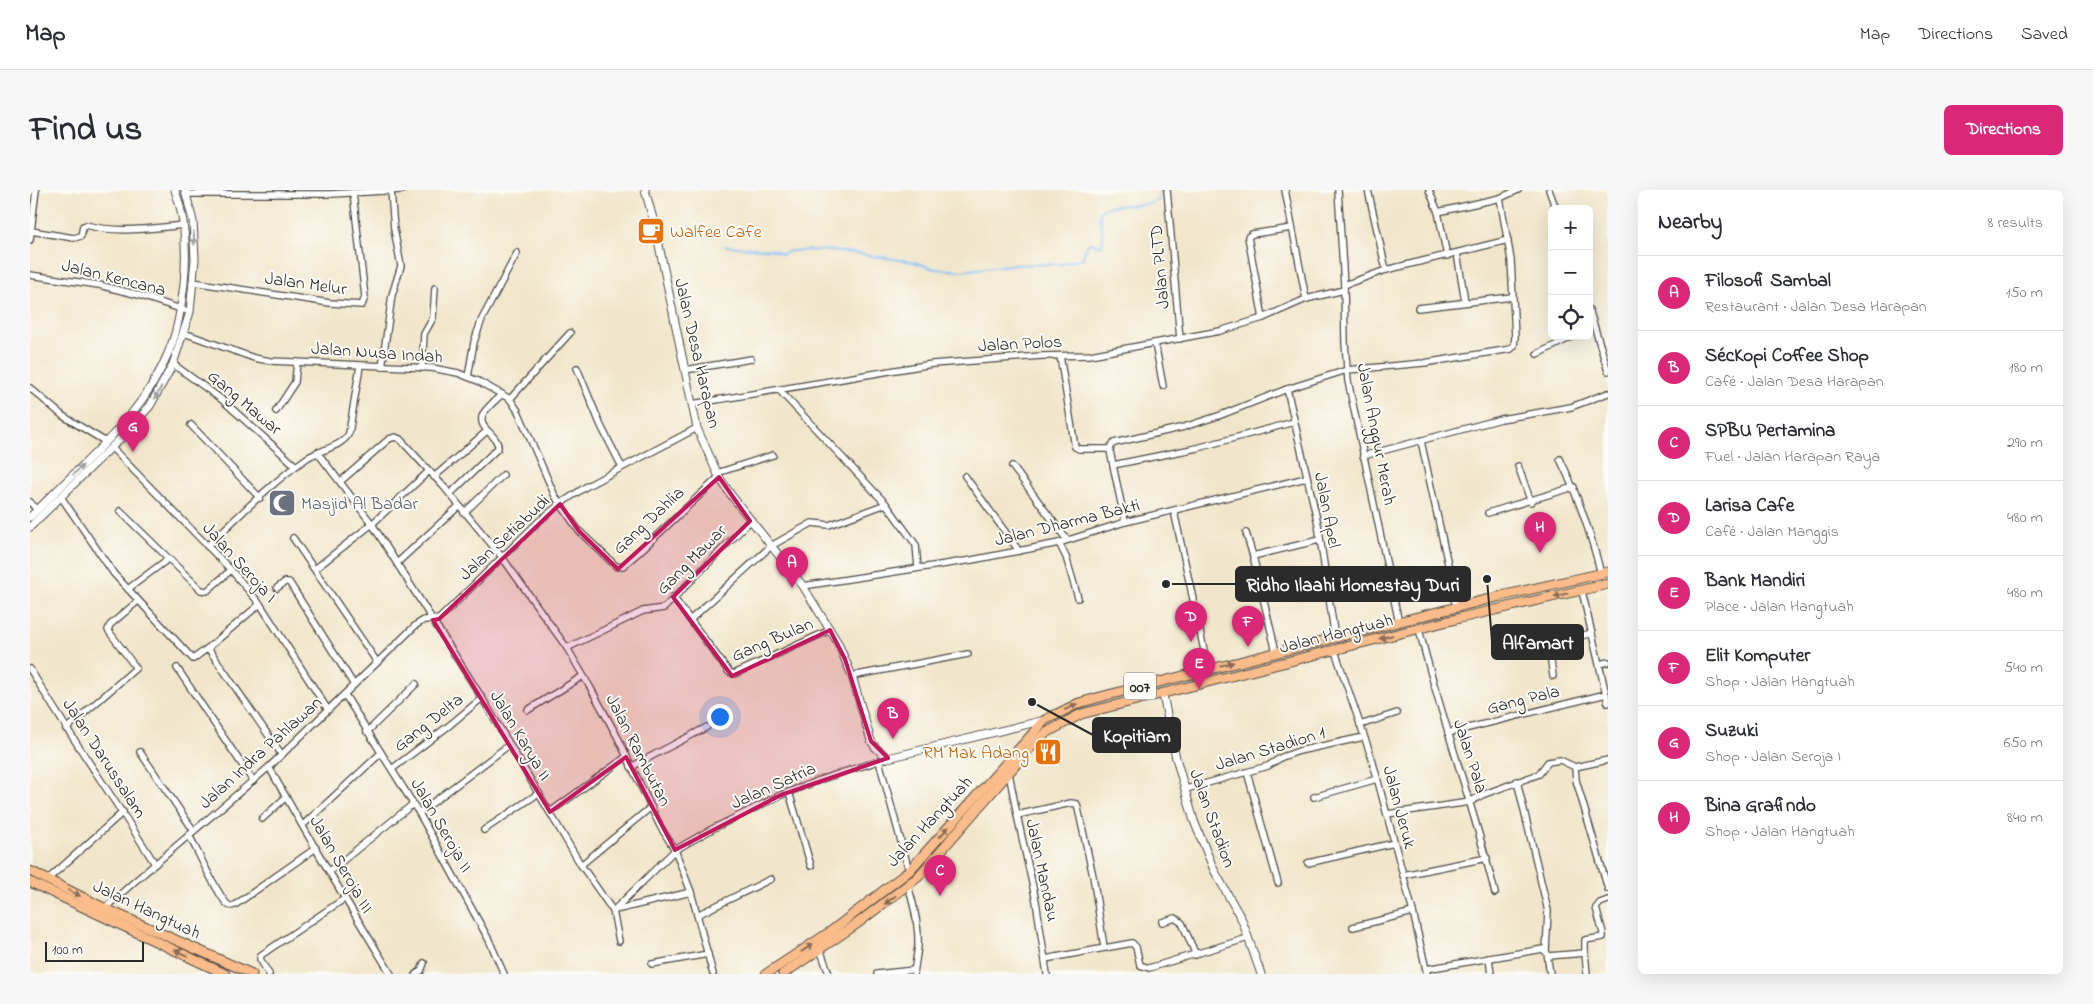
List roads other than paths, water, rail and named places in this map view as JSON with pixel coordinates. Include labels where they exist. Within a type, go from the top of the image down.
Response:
[{"type":"highway","name":"Jalan Hangtuah","points":[[766,974],[830,932],[909,871],[1045,720],[1079,703],[1276,652],[1604,573]]},
{"type":"highway","name":"Jalan Hangtuah","points":[[783,974],[908,886],[933,861],[1031,747],[1046,733],[1081,714],[1163,695],[1419,629],[1608,584]]},
{"type":"highway","name":"Jalan Hangtuah","points":[[30,871],[103,912],[225,974]]},
{"type":"highway","name":"Jalan Hangtuah","points":[[30,882],[252,974]]},
{"type":"street","points":[[30,240],[36,190]]},
{"type":"street","points":[[30,527],[61,497],[109,445],[142,401],[159,374],[170,350],[181,310],[186,265],[184,226],[175,190]]},
{"type":"street","points":[[30,517],[150,406],[173,364],[190,312],[195,259],[193,221],[186,192],[353,193],[402,190]]},
{"type":"street","name":"Jalan Desa Harapan","points":[[645,190],[656,226],[697,428],[718,475],[750,521],[802,586],[838,643],[852,676],[871,741],[888,758]]},
{"type":"street","points":[[1285,190],[1306,299]]},
{"type":"street","name":"Jalan Anggur Merah","points":[[1338,190],[1347,370],[1363,456],[1378,518],[1399,623]]},
{"type":"street","points":[[1368,190],[1386,270]]},
{"type":"street","points":[[1430,190],[1438,212],[1447,256]]},
{"type":"street","points":[[1438,212],[1500,198],[1518,190]]},
{"type":"street","points":[[1549,190],[1555,205]]},
{"type":"street","points":[[382,367],[392,295],[401,266],[394,229],[392,191]]},
{"type":"street","name":"Jalan PLTD","points":[[1168,192],[1180,339]]},
{"type":"street","name":"Jalan Melur","points":[[193,282],[330,303],[362,305],[365,297],[353,193]]},
{"type":"street","points":[[1125,522],[1110,449],[1114,443],[1184,427],[1221,415],[1287,389],[1347,370],[1424,363],[1508,351],[1514,346],[1508,240],[1500,198]]},
{"type":"street","points":[[31,231],[74,238],[80,236],[83,226],[86,225],[102,229],[124,230],[184,226]]},
{"type":"street","points":[[1263,318],[1248,237],[1252,234],[1292,228]]},
{"type":"street","name":"Jalan Polos","points":[[692,404],[932,364],[1090,355],[1220,331],[1263,318],[1306,299],[1344,287],[1386,270],[1508,240]]},
{"type":"street","points":[[1457,253],[1465,301]]},
{"type":"street","points":[[468,377],[474,342],[480,325],[517,254]]},
{"type":"street","name":"Jalan Kencana","points":[[30,274],[99,285],[135,294],[190,312]]},
{"type":"street","points":[[422,368],[424,334],[433,318],[435,288]]},
{"type":"street","points":[[1418,308],[1512,297]]},
{"type":"street","name":"Jalan Nusa Indah","points":[[184,333],[254,358],[360,366],[432,368],[468,377],[491,386],[510,399]]},
{"type":"street","points":[[560,504],[550,488],[526,430],[510,399],[570,333]]},
{"type":"street","points":[[1593,333],[1608,370]]},
{"type":"street","points":[[1537,354],[1566,340]]},
{"type":"street","points":[[1155,343],[1163,386]]},
{"type":"street","points":[[1060,356],[1075,447],[1079,449],[1110,449]]},
{"type":"street","points":[[685,370],[750,358]]},
{"type":"street","points":[[276,411],[295,382],[297,362]]},
{"type":"street","name":"Gang Mawar","points":[[173,364],[221,399],[296,466]]},
{"type":"street","points":[[206,546],[296,466],[317,452],[348,437],[360,366]]},
{"type":"street","points":[[577,368],[601,426],[622,467]]},
{"type":"street","name":"Jalan Seroja I","points":[[30,388],[63,416],[109,445],[231,570],[260,604],[328,710]]},
{"type":"street","name":"Jalan Apel","points":[[1287,389],[1318,524],[1335,638]]},
{"type":"street","points":[[780,390],[886,504],[914,542],[918,552],[918,568]]},
{"type":"street","points":[[1363,456],[1501,419],[1571,407],[1608,393]]},
{"type":"street","points":[[450,494],[498,448],[497,439],[487,431],[482,423],[484,412],[502,394]]},
{"type":"street","points":[[1113,465],[1197,448],[1294,422]]},
{"type":"street","points":[[191,425],[260,498]]},
{"type":"street","name":"Jalan Setiabudi","points":[[441,617],[538,522],[560,504],[622,467],[697,428]]},
{"type":"street","points":[[434,477],[487,431]]},
{"type":"street","name":"Jalan Rambutan","points":[[341,481],[389,440],[395,438],[403,442],[450,494],[502,558],[567,648],[674,850],[691,892],[713,974]]},
{"type":"street","points":[[1421,441],[1456,608]]},
{"type":"street","name":"Jalan Karya II","points":[[317,452],[372,524],[482,698],[582,865],[613,911]]},
{"type":"street","points":[[718,475],[773,455]]},
{"type":"street","points":[[1560,459],[1574,487],[1604,573]]},
{"type":"street","points":[[1012,466],[1067,540]]},
{"type":"street","points":[[1518,466],[1530,502]]},
{"type":"street","points":[[315,569],[372,524],[429,471]]},
{"type":"street","points":[[464,513],[503,475]]},
{"type":"street","name":"Gang Dahlia","points":[[560,504],[579,530],[615,566],[620,567],[637,554],[718,475]]},
{"type":"street","points":[[965,476],[1019,551]]},
{"type":"street","name":"Jalan Dharma Bakti","points":[[802,586],[1059,543],[1125,522],[1306,478]]},
{"type":"street","points":[[1488,513],[1530,502],[1574,487]]},
{"type":"street","points":[[61,497],[114,574],[193,659],[260,604]]},
{"type":"street","points":[[30,502],[37,510]]},
{"type":"street","points":[[690,620],[771,546],[809,524],[829,525],[886,504]]},
{"type":"street","points":[[397,563],[459,506]]},
{"type":"street","points":[[120,510],[191,582],[204,591],[207,591],[231,570]]},
{"type":"street","points":[[1174,511],[1208,669]]},
{"type":"street","name":"Gang Mawar","points":[[567,648],[643,611],[661,609],[750,521]]},
{"type":"street","points":[[1246,532],[1276,652]]},
{"type":"street","points":[[293,538],[377,662]]},
{"type":"street","points":[[1253,556],[1320,540]]},
{"type":"street","points":[[1059,543],[1066,557],[1078,598]]},
{"type":"street","points":[[128,589],[168,559]]},
{"type":"street","points":[[277,588],[285,582],[290,584],[354,685]]},
{"type":"street","points":[[1582,590],[1608,703]]},
{"type":"street","name":"Gang Bulan","points":[[674,597],[729,672],[734,674],[830,630]]},
{"type":"street","points":[[66,729],[136,668],[108,630],[110,625],[138,601]]},
{"type":"street","name":"Jalan Indra Pahlawan","points":[[103,912],[155,864],[254,781],[420,621],[441,617]]},
{"type":"street","name":"Jalan Pala","points":[[1419,629],[1431,677],[1487,858],[1495,893]]},
{"type":"street","points":[[1553,676],[1549,647],[1562,641],[1592,633]]},
{"type":"street","points":[[208,648],[282,755]]},
{"type":"street","name":"Jalan Jeruk","points":[[1335,651],[1377,779],[1427,972]]},
{"type":"street","points":[[852,676],[968,654]]},
{"type":"street","points":[[1600,664],[1608,662]]},
{"type":"street","points":[[177,668],[254,781]]},
{"type":"street","name":"Jalan Darussalam","points":[[30,669],[66,729],[123,812],[155,864]]},
{"type":"street","points":[[528,710],[583,676]]},
{"type":"street","points":[[368,732],[416,684]]},
{"type":"street","name":"Gang Pala","points":[[1448,733],[1606,694]]},
{"type":"street","name":"Jalan Seroja II","points":[[345,695],[414,804],[489,940],[504,974]]},
{"type":"street","name":"Jalan Stadion","points":[[1163,695],[1176,758],[1203,846],[1226,893],[1242,920],[1261,974]]},
{"type":"street","name":"Gang Delta","points":[[392,770],[452,724],[482,698]]},
{"type":"street","points":[[1360,725],[1397,713]]},
{"type":"street","points":[[888,758],[1045,720]]},
{"type":"street","points":[[631,767],[707,727]]},
{"type":"street","name":"Jalan Stadion 1","points":[[1186,789],[1268,766],[1282,757],[1299,751],[1364,737]]},
{"type":"street","points":[[419,813],[509,745]]},
{"type":"street","points":[[140,752],[192,833],[218,889],[231,906],[316,848]]},
{"type":"street","points":[[303,825],[381,753]]},
{"type":"street","points":[[550,812],[626,758]]},
{"type":"street","name":"Jalan Satria","points":[[613,911],[674,850],[730,820],[789,792],[888,758]]},
{"type":"street","points":[[1387,814],[1470,802],[1482,795],[1539,774],[1548,762],[1560,760],[1575,767],[1608,760]]},
{"type":"street","points":[[879,761],[909,871]]},
{"type":"street","name":"Jalan Seroja III","points":[[269,767],[330,871],[344,899],[391,974]]},
{"type":"street","points":[[1575,767],[1576,780],[1608,889]]},
{"type":"street","points":[[1247,772],[1278,883]]},
{"type":"street","name":"Jalan Mandau","points":[[1009,773],[1036,901],[1047,974]]},
{"type":"street","points":[[1314,797],[1377,779]]},
{"type":"street","points":[[1517,781],[1548,911],[1547,954],[1550,974]]},
{"type":"street","points":[[789,792],[811,866]]},
{"type":"street","points":[[484,830],[539,794]]},
{"type":"street","points":[[262,819],[286,797]]},
{"type":"street","points":[[1017,815],[1071,803],[1077,804],[1093,876],[1104,947]]},
{"type":"street","points":[[330,871],[414,804]]},
{"type":"street","points":[[582,865],[651,807]]},
{"type":"street","points":[[47,880],[123,812]]},
{"type":"street","points":[[1308,863],[1394,843]]},
{"type":"street","points":[[1403,875],[1487,858]]},
{"type":"street","points":[[698,915],[771,879]]},
{"type":"street","points":[[877,974],[914,972],[918,944],[917,924],[908,886]]},
{"type":"street","points":[[619,940],[613,911],[691,892]]},
{"type":"street","points":[[269,974],[260,959],[261,955],[344,899]]},
{"type":"street","points":[[1587,974],[1585,940],[1602,937],[1604,933],[1596,908],[1600,903],[1608,900]]},
{"type":"street","points":[[1353,927],[1413,912]]},
{"type":"street","points":[[1162,922],[1175,918],[1181,921],[1196,955]]},
{"type":"street","points":[[1045,959],[1104,947],[1134,944],[1140,965],[1146,968],[1196,955],[1248,938]]},
{"type":"street","points":[[820,949],[829,974]]},
{"type":"street","points":[[1427,972],[1489,958],[1543,949],[1547,954]]},
{"type":"street","points":[[1547,954],[1585,952]]},
{"type":"street","points":[[652,964],[708,954]]},
{"type":"street","points":[[1489,958],[1491,974]]},
{"type":"street","points":[[416,974],[421,971],[424,963]]},
{"type":"waterway","points":[[725,246],[774,250],[782,254],[792,251],[820,250],[853,253],[914,262],[935,269],[962,271],[1009,265],[1061,264],[1083,258],[1087,245],[1091,243],[1100,246],[1102,244],[1103,235],[1100,213],[1103,209],[1152,203],[1158,200],[1160,190]]},
{"type":"place","name":"Walfee Cafe","points":[[651,231]]},
{"type":"place","name":"Suzuki","points":[[133,452]]},
{"type":"place","name":"Masjid Al Badar","points":[[282,503]]},
{"type":"place","name":"Bina Grafindo","points":[[1540,553]]},
{"type":"place","name":"Alfamart","points":[[1487,579]]},
{"type":"place","name":"Ridho Ilaahi Homestay Duri","points":[[1166,584]]},
{"type":"place","name":"Filosofi Sambal","points":[[792,588]]},
{"type":"place","name":"Larisa Cafe","points":[[1191,642]]},
{"type":"place","name":"Elit Komputer","points":[[1248,647]]},
{"type":"place","name":"Bank Mandiri","points":[[1199,689]]},
{"type":"place","name":"Kopitiam","points":[[1032,702]]},
{"type":"place","name":"SécKopi Coffee Shop","points":[[893,739]]},
{"type":"place","name":"RM Mak Adang","points":[[1048,752]]},
{"type":"place","name":"SPBU Pertamina","points":[[940,896]]}]
